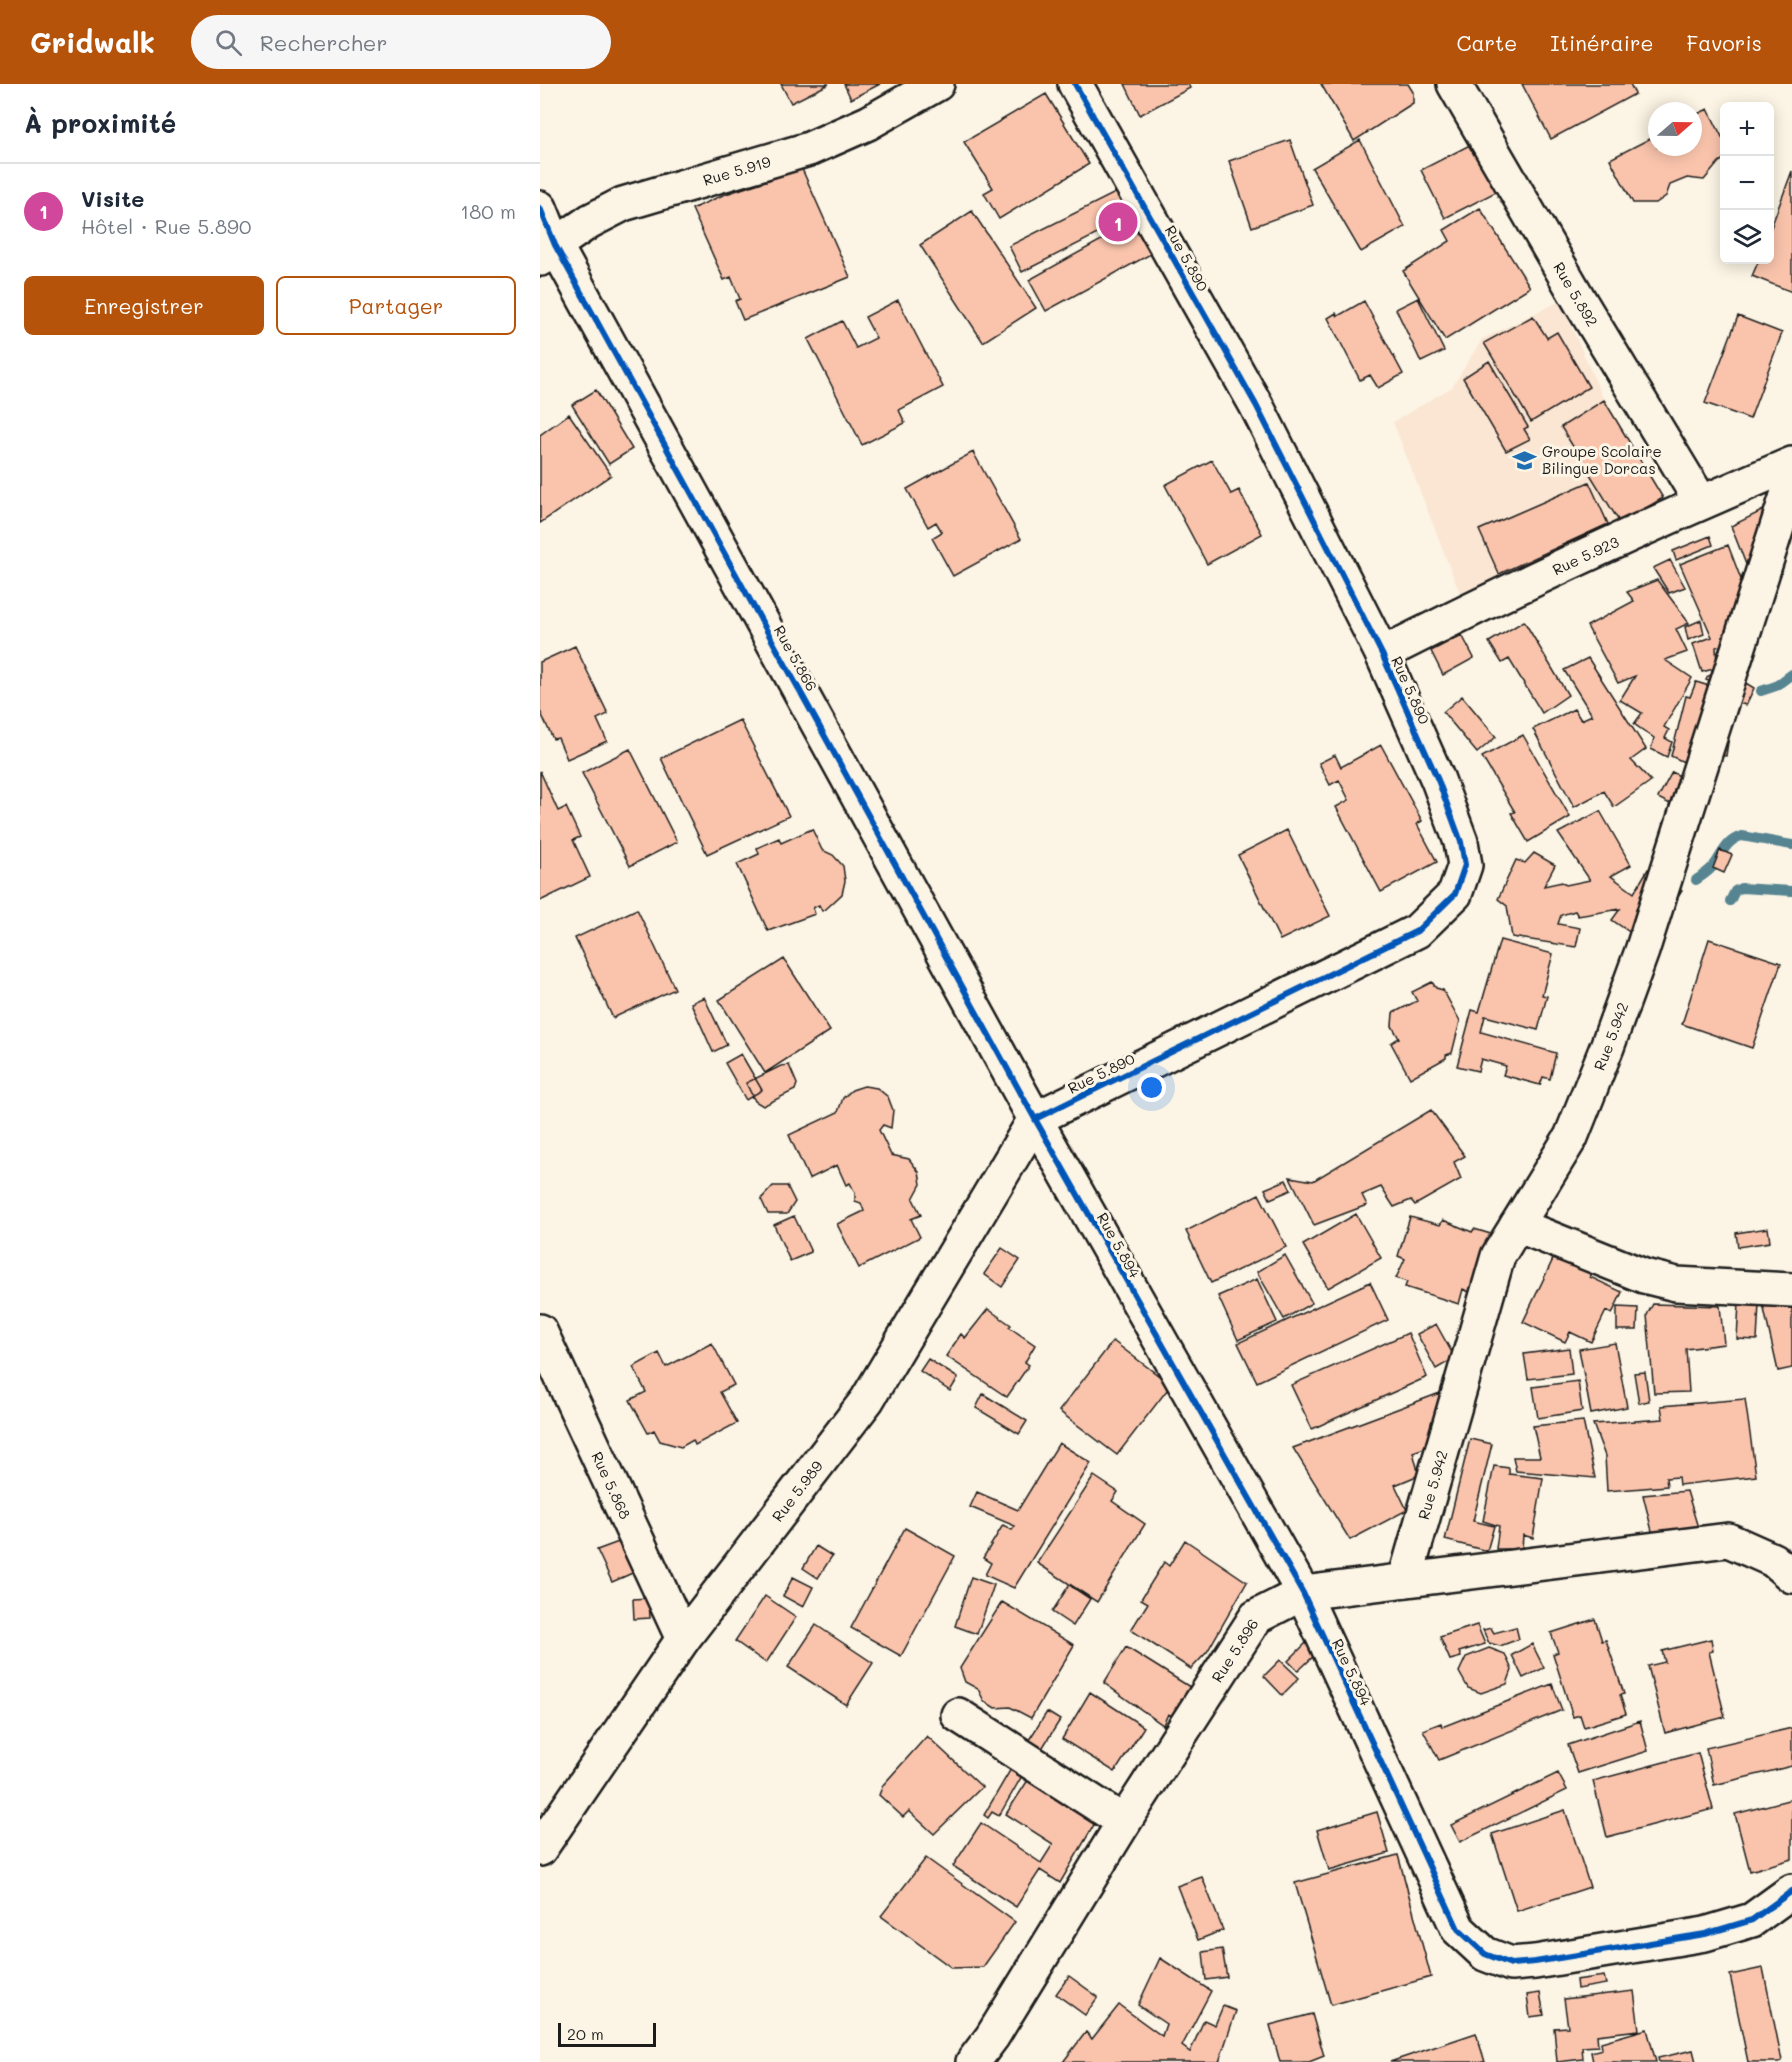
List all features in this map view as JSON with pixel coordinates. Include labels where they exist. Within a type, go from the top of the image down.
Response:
[{"type":"street","name":"Rue 5.919","points":[[547,252],[590,221],[623,204],[809,149],[868,123],[938,84]]},
{"type":"street","name":"Rue 5.890","points":[[1035,1119],[1417,931],[1455,894],[1465,865],[1461,842],[1438,780],[1382,654],[1256,405],[1075,84]]},
{"type":"street","name":"Rue 5.892","points":[[1454,84],[1587,313],[1701,502]]},
{"type":"street","name":"Rue 5.866","points":[[540,208],[547,252],[1035,1119]]},
{"type":"street","name":"Rue 5.923","points":[[1382,654],[1492,598],[1701,502],[1792,464]]},
{"type":"street","name":"Rue 5.942","points":[[1405,1580],[1498,1256],[1571,1137],[1607,1047],[1642,951],[1792,480]]},
{"type":"street","name":"Rue 5.894","points":[[1035,1119],[1303,1593],[1458,1929],[1485,1954],[1511,1964],[1535,1962],[1706,1934],[1752,1920],[1792,1891]]},
{"type":"street","name":"Rue 5.989","points":[[540,1849],[682,1639],[867,1400],[1035,1119]]},
{"type":"street","points":[[1517,1225],[1644,1276],[1676,1284],[1792,1290]]},
{"type":"street","name":"Rue 5.868","points":[[542,1342],[682,1639]]},
{"type":"street","name":"Rue 5.896","points":[[974,2062],[993,2037],[1124,1822],[1256,1617],[1303,1593],[1728,1540],[1773,1560],[1792,1576]]},
{"type":"street","points":[[958,1715],[1124,1822]]},
{"type":"shaded area","name":"Groupe Scolaire Bilingue Dorcas","points":[[1560,301],[1604,400],[1663,498],[1620,523],[1608,524],[1460,594],[1393,422],[1452,387],[1482,339]]},
{"type":"building","points":[[781,84],[829,84],[791,103]]},
{"type":"building","points":[[844,84],[880,84],[851,99]]},
{"type":"building","points":[[1125,84],[1188,84],[1190,88],[1140,115]]},
{"type":"building","points":[[1321,84],[1408,84],[1413,92],[1413,103],[1354,141]]},
{"type":"building","points":[[1522,84],[1630,84],[1635,94],[1551,139]]},
{"type":"building","points":[[1046,94],[1089,164],[999,219],[984,193],[993,188],[964,142]]},
{"type":"building","points":[[1708,109],[1720,133],[1720,161],[1704,180],[1687,178],[1670,185],[1666,196],[1656,203],[1633,203],[1610,159],[1648,140],[1648,156],[1702,156],[1702,112]]},
{"type":"building","points":[[1499,130],[1523,178],[1445,218],[1421,170]]},
{"type":"building","points":[[1290,140],[1313,205],[1252,227],[1229,161]]},
{"type":"building","points":[[1360,140],[1405,227],[1361,252],[1312,168]]},
{"type":"building","points":[[802,169],[850,277],[743,320],[735,301],[740,299],[731,277],[724,280],[692,209],[723,195]]},
{"type":"building","points":[[1792,171],[1792,292],[1752,276],[1757,264],[1774,264],[1774,219]]},
{"type":"building","points":[[1127,187],[1139,213],[1022,272],[1009,246]]},
{"type":"building","points":[[1480,208],[1530,287],[1445,340],[1403,271],[1450,241],[1444,230]]},
{"type":"building","points":[[972,211],[1036,308],[983,342],[920,245]]},
{"type":"building","points":[[1143,217],[1160,249],[1046,311],[1029,280]]},
{"type":"building","points":[[1418,298],[1444,351],[1421,362],[1396,309]]},
{"type":"building","points":[[898,300],[943,387],[899,410],[905,423],[862,445],[808,339],[842,321],[856,348],[876,338],[865,317]]},
{"type":"building","points":[[1364,301],[1403,374],[1378,388],[1370,375],[1360,380],[1328,318],[1336,313],[1338,316]]},
{"type":"building","points":[[1533,316],[1547,338],[1557,332],[1589,387],[1531,422],[1484,343]]},
{"type":"building","points":[[1738,316],[1782,333],[1750,419],[1705,403]]},
{"type":"building","points":[[1489,361],[1528,427],[1524,429],[1530,439],[1506,451],[1463,378]]},
{"type":"building","points":[[596,390],[632,449],[609,464],[572,405]]},
{"type":"building","points":[[1604,400],[1663,498],[1620,523],[1561,427]]},
{"type":"building","points":[[569,414],[611,475],[540,523],[540,435]]},
{"type":"building","points":[[973,452],[1021,539],[953,576],[932,538],[942,532],[936,522],[928,527],[907,489]]},
{"type":"building","points":[[1212,460],[1231,494],[1239,490],[1262,534],[1207,564],[1165,485]]},
{"type":"building","points":[[1589,482],[1608,524],[1499,574],[1479,530]]},
{"type":"building","points":[[1782,501],[1756,590],[1731,526]]},
{"type":"building","points":[[1710,536],[1713,545],[1676,560],[1673,551]]},
{"type":"building","points":[[1728,545],[1758,624],[1738,642],[1716,647],[1717,668],[1702,672],[1693,644],[1712,637],[1680,564]]},
{"type":"building","points":[[1670,560],[1685,587],[1669,593],[1653,568]]},
{"type":"building","points":[[1657,580],[1689,623],[1676,629],[1687,652],[1665,660],[1692,678],[1664,727],[1669,730],[1665,738],[1672,742],[1667,757],[1651,749],[1654,738],[1634,724],[1642,713],[1620,700],[1635,676],[1618,683],[1587,626],[1634,601],[1627,592]]},
{"type":"building","points":[[1701,620],[1704,634],[1688,640],[1685,627]]},
{"type":"building","points":[[1524,621],[1568,695],[1542,713],[1509,659],[1502,663],[1489,642]]},
{"type":"building","points":[[1462,635],[1474,658],[1443,675],[1431,651]]},
{"type":"building","points":[[575,646],[608,714],[597,719],[607,741],[567,759],[558,738],[553,739],[540,711],[540,662]]},
{"type":"building","points":[[1588,658],[1646,749],[1631,760],[1651,781],[1614,807],[1604,791],[1574,807],[1533,729],[1574,709],[1581,720],[1592,715],[1564,670]]},
{"type":"building","points":[[1725,670],[1754,688],[1746,705],[1734,702],[1726,756],[1719,755],[1714,776],[1671,756],[1686,696],[1690,697],[1696,682],[1729,692],[1730,688],[1706,680],[1708,676]]},
{"type":"building","points":[[1462,696],[1496,737],[1477,753],[1443,712]]},
{"type":"building","points":[[740,720],[789,816],[707,854],[661,758]]},
{"type":"building","points":[[1523,735],[1570,817],[1528,842],[1511,813],[1515,812],[1482,757]]},
{"type":"building","points":[[1381,745],[1422,821],[1417,824],[1437,862],[1381,892],[1336,807],[1349,800],[1339,780],[1330,785],[1319,763],[1335,755],[1341,767]]},
{"type":"building","points":[[630,749],[677,842],[630,866],[582,773]]},
{"type":"building","points":[[540,771],[558,811],[566,807],[580,837],[573,840],[590,877],[540,901]]},
{"type":"building","points":[[1672,772],[1687,780],[1674,806],[1658,798]]},
{"type":"building","points":[[1600,811],[1631,865],[1611,876],[1634,893],[1648,869],[1682,891],[1647,944],[1612,920],[1620,909],[1578,916],[1575,911],[1561,915],[1558,924],[1580,928],[1576,947],[1512,937],[1507,906],[1498,899],[1516,860],[1525,863],[1534,853],[1555,865],[1544,886],[1562,882],[1566,885],[1590,880],[1558,833]]},
{"type":"building","points":[[812,829],[822,850],[833,855],[843,866],[845,881],[842,894],[822,911],[819,905],[813,908],[815,914],[768,931],[737,864],[759,854],[757,848],[779,838],[781,843]]},
{"type":"building","points":[[1287,830],[1330,916],[1280,940],[1238,855]]},
{"type":"building","points":[[1720,850],[1732,855],[1724,873],[1713,868]]},
{"type":"building","points":[[637,909],[675,989],[613,1018],[575,938]]},
{"type":"building","points":[[1709,939],[1781,963],[1752,1048],[1682,1024]]},
{"type":"building","points":[[1500,940],[1553,954],[1542,995],[1547,996],[1538,1030],[1485,1016],[1481,1032],[1556,1053],[1550,1079],[1543,1077],[1540,1085],[1503,1075],[1506,1066],[1481,1059],[1478,1071],[1457,1066],[1472,1010],[1479,1012]]},
{"type":"building","points":[[784,959],[830,1031],[765,1073],[719,1000]]},
{"type":"building","points":[[1432,982],[1436,988],[1443,990],[1460,1021],[1452,1053],[1410,1078],[1391,1043],[1399,1038],[1392,1026],[1393,1013],[1417,1001],[1412,992]]},
{"type":"building","points":[[704,997],[727,1045],[713,1052],[691,1003]]},
{"type":"building","points":[[741,1054],[762,1090],[746,1100],[725,1063]]},
{"type":"building","points":[[789,1065],[797,1084],[795,1090],[763,1106],[755,1101],[746,1083],[781,1066]]},
{"type":"building","points":[[864,1086],[877,1088],[888,1097],[893,1110],[891,1128],[883,1125],[879,1130],[891,1155],[909,1159],[919,1172],[921,1184],[913,1199],[921,1215],[911,1219],[920,1237],[859,1268],[837,1224],[864,1211],[861,1203],[855,1201],[855,1193],[850,1183],[846,1185],[837,1165],[809,1179],[789,1135],[838,1112],[843,1098],[852,1090]]},
{"type":"building","points":[[1431,1110],[1465,1156],[1454,1162],[1461,1179],[1415,1205],[1411,1200],[1394,1207],[1381,1187],[1362,1195],[1367,1205],[1314,1225],[1290,1177],[1313,1181]]},
{"type":"building","points":[[1286,1180],[1291,1190],[1270,1199],[1265,1189]]},
{"type":"building","points":[[773,1186],[787,1186],[795,1202],[787,1214],[768,1214],[761,1199]]},
{"type":"building","points":[[1259,1194],[1286,1247],[1211,1283],[1186,1231]]},
{"type":"building","points":[[1356,1214],[1381,1258],[1328,1288],[1303,1245]]},
{"type":"building","points":[[794,1216],[811,1252],[790,1261],[774,1225]]},
{"type":"building","points":[[1410,1217],[1440,1225],[1443,1220],[1472,1232],[1474,1229],[1494,1235],[1469,1292],[1463,1289],[1459,1304],[1405,1287],[1407,1282],[1396,1278],[1405,1259],[1398,1256]]},
{"type":"building","points":[[1768,1228],[1770,1242],[1738,1247],[1736,1233]]},
{"type":"building","points":[[1002,1248],[1020,1260],[1002,1287],[984,1274]]},
{"type":"building","points":[[1285,1255],[1312,1303],[1284,1319],[1257,1272]]},
{"type":"building","points":[[1555,1255],[1592,1273],[1590,1277],[1622,1292],[1612,1314],[1606,1311],[1591,1342],[1570,1332],[1565,1342],[1523,1322]]},
{"type":"building","points":[[1257,1279],[1277,1322],[1238,1340],[1218,1296]]},
{"type":"building","points":[[1370,1282],[1388,1320],[1257,1382],[1238,1343]]},
{"type":"building","points":[[1792,1294],[1792,1368],[1778,1371],[1762,1300]]},
{"type":"building","points":[[1739,1303],[1759,1304],[1757,1340],[1737,1339]]},
{"type":"building","points":[[1653,1304],[1720,1306],[1724,1344],[1686,1349],[1689,1392],[1654,1393],[1647,1315]]},
{"type":"building","points":[[1617,1307],[1638,1308],[1637,1330],[1617,1330]]},
{"type":"building","points":[[988,1309],[1035,1345],[1025,1362],[1029,1365],[1007,1397],[946,1356],[961,1334],[965,1338]]},
{"type":"building","points":[[1436,1324],[1455,1358],[1436,1369],[1417,1334]]},
{"type":"building","points":[[1408,1333],[1427,1377],[1312,1429],[1291,1385]]},
{"type":"building","points":[[1113,1341],[1171,1385],[1117,1455],[1059,1411]]},
{"type":"building","points":[[712,1343],[734,1385],[720,1392],[737,1423],[695,1445],[693,1440],[681,1447],[660,1441],[654,1430],[648,1433],[630,1400],[646,1392],[633,1367],[659,1353],[666,1367]]},
{"type":"building","points":[[1615,1343],[1627,1407],[1591,1414],[1579,1349]]},
{"type":"building","points":[[1569,1348],[1572,1374],[1528,1379],[1524,1354]]},
{"type":"building","points":[[928,1359],[958,1378],[950,1391],[920,1371]]},
{"type":"building","points":[[1645,1372],[1649,1401],[1639,1403],[1634,1373]]},
{"type":"building","points":[[1578,1381],[1582,1411],[1538,1418],[1533,1387]]},
{"type":"building","points":[[1440,1393],[1430,1446],[1413,1452],[1419,1475],[1395,1485],[1407,1510],[1350,1540],[1293,1448]]},
{"type":"building","points":[[983,1394],[1027,1421],[1019,1434],[976,1408]]},
{"type":"building","points":[[1745,1399],[1756,1476],[1679,1485],[1678,1477],[1666,1478],[1667,1486],[1607,1491],[1605,1456],[1593,1424],[1663,1419],[1661,1406]]},
{"type":"building","points":[[1583,1421],[1595,1478],[1516,1471],[1513,1457],[1540,1457],[1533,1426]]},
{"type":"building","points":[[1470,1439],[1492,1444],[1473,1521],[1494,1526],[1487,1551],[1445,1540]]},
{"type":"building","points":[[1059,1443],[1091,1463],[1014,1588],[985,1575],[991,1563],[983,1558],[1003,1525],[1012,1530],[1015,1526],[970,1507],[977,1492],[1018,1510]]},
{"type":"building","points":[[1494,1466],[1509,1468],[1509,1474],[1543,1478],[1533,1538],[1523,1535],[1522,1549],[1496,1549],[1499,1526],[1483,1521]]},
{"type":"building","points":[[1094,1476],[1118,1492],[1112,1501],[1145,1524],[1097,1602],[1037,1563]]},
{"type":"building","points":[[1687,1491],[1699,1531],[1653,1535],[1643,1495]]},
{"type":"building","points":[[905,1528],[955,1556],[901,1656],[851,1628]]},
{"type":"building","points":[[624,1540],[637,1571],[612,1582],[597,1550]]},
{"type":"building","points":[[1185,1540],[1247,1582],[1207,1652],[1191,1669],[1131,1630],[1148,1603],[1141,1599],[1164,1562],[1169,1566]]},
{"type":"building","points":[[816,1546],[832,1556],[818,1578],[803,1568]]},
{"type":"building","points":[[793,1577],[813,1587],[803,1607],[783,1596]]},
{"type":"building","points":[[971,1577],[994,1585],[977,1634],[955,1626]]},
{"type":"building","points":[[1069,1585],[1090,1599],[1073,1626],[1052,1612]]},
{"type":"building","points":[[765,1596],[796,1617],[766,1663],[735,1641]]},
{"type":"building","points":[[649,1598],[650,1618],[634,1619],[633,1599]]},
{"type":"building","points":[[1002,1602],[1074,1645],[1031,1718],[1010,1707],[995,1708],[984,1701],[978,1689],[965,1682],[960,1668]]},
{"type":"building","points":[[1595,1619],[1602,1641],[1606,1640],[1624,1694],[1620,1695],[1626,1714],[1584,1727],[1580,1715],[1573,1717],[1553,1654],[1558,1652],[1551,1633]]},
{"type":"building","points":[[816,1625],[873,1663],[846,1705],[788,1667]]},
{"type":"building","points":[[1477,1625],[1485,1644],[1459,1652],[1461,1657],[1450,1660],[1440,1637]]},
{"type":"building","points":[[1516,1627],[1519,1639],[1500,1646],[1489,1643],[1483,1630],[1491,1628],[1494,1633]]},
{"type":"building","points":[[1711,1639],[1713,1651],[1709,1652],[1725,1717],[1665,1733],[1648,1666],[1665,1662],[1662,1651]]},
{"type":"building","points":[[1306,1643],[1317,1653],[1298,1671],[1288,1661]]},
{"type":"building","points":[[1532,1644],[1544,1668],[1523,1678],[1512,1655]]},
{"type":"building","points":[[1126,1647],[1217,1704],[1196,1727],[1168,1714],[1163,1725],[1104,1683]]},
{"type":"building","points":[[1489,1648],[1505,1654],[1512,1670],[1507,1684],[1481,1693],[1468,1688],[1459,1672],[1466,1657]]},
{"type":"building","points":[[1280,1660],[1299,1678],[1282,1695],[1264,1676]]},
{"type":"building","points":[[1552,1684],[1562,1710],[1439,1760],[1423,1730],[1441,1723],[1442,1727]]},
{"type":"building","points":[[1090,1692],[1144,1727],[1115,1772],[1062,1739]]},
{"type":"building","points":[[1047,1712],[1060,1720],[1041,1750],[1027,1743]]},
{"type":"building","points":[[1640,1721],[1648,1751],[1578,1773],[1568,1745]]},
{"type":"building","points":[[1792,1728],[1792,1766],[1714,1785],[1706,1748]]},
{"type":"building","points":[[927,1736],[982,1787],[934,1834],[909,1811],[903,1817],[879,1795],[883,1785]]},
{"type":"building","points":[[1698,1753],[1713,1809],[1607,1837],[1593,1781]]},
{"type":"building","points":[[1012,1767],[1023,1774],[999,1816],[992,1812],[988,1818],[984,1815]]},
{"type":"building","points":[[1558,1773],[1567,1790],[1460,1842],[1451,1825]]},
{"type":"building","points":[[1030,1777],[1098,1818],[1060,1883],[1040,1870],[1016,1907],[953,1866],[981,1823],[1041,1863],[1053,1844],[1006,1814]]},
{"type":"building","points":[[1792,1799],[1792,1859],[1750,1871],[1735,1814]]},
{"type":"building","points":[[1565,1810],[1590,1887],[1517,1911],[1492,1834]]},
{"type":"building","points":[[1377,1812],[1389,1853],[1329,1870],[1317,1830]]},
{"type":"building","points":[[1398,1855],[1431,1977],[1331,2005],[1295,1883]]},
{"type":"building","points":[[926,1858],[1015,1922],[983,1967],[952,1968],[881,1916]]},
{"type":"building","points":[[1202,1877],[1223,1930],[1198,1940],[1177,1886]]},
{"type":"building","points":[[1222,1949],[1227,1977],[1206,1980],[1203,1952]]},
{"type":"building","points":[[1160,1958],[1211,1991],[1182,2046],[1190,2052],[1204,2020],[1215,2025],[1223,2006],[1236,2011],[1219,2062],[1063,2062],[1086,2032],[1092,2039],[1119,2005],[1162,2036],[1166,2024],[1138,2005]]},
{"type":"building","points":[[1763,1968],[1782,2061],[1779,2062],[1748,2062],[1730,1975]]},
{"type":"building","points":[[1069,1976],[1098,1997],[1085,2015],[1056,1994]]},
{"type":"building","points":[[1604,1976],[1606,1984],[1577,1989],[1576,1980]]},
{"type":"building","points":[[1634,1991],[1639,2030],[1597,2035],[1598,2046],[1582,2047],[1583,2059],[1557,2062],[1554,2028],[1568,2027],[1564,1999]]},
{"type":"building","points":[[1540,1993],[1544,2015],[1530,2017],[1527,1995]]},
{"type":"building","points":[[1312,2014],[1324,2056],[1309,2062],[1280,2062],[1270,2025]]},
{"type":"building","points":[[1647,2029],[1656,2062],[1593,2062],[1591,2052],[1602,2049],[1601,2042]]},
{"type":"building","points":[[1476,2033],[1485,2062],[1390,2062]]},
{"type":"building","points":[[1693,2050],[1696,2062],[1659,2062],[1658,2058]]},
{"type":"waterway","points":[[1761,691],[1776,686],[1792,674]]},
{"type":"waterway","points":[[1696,880],[1711,869],[1733,840],[1742,836],[1792,845]]},
{"type":"waterway","points":[[1730,901],[1735,891],[1741,888],[1792,891]]},
{"type":"cycle path","points":[[1035,1119],[1417,931],[1455,894],[1465,865],[1461,842],[1438,780],[1382,654],[1256,405],[1075,84]]},
{"type":"cycle path","points":[[540,208],[555,245],[1035,1119],[1303,1593],[1458,1929],[1485,1954],[1511,1964],[1535,1962],[1705,1934],[1752,1920],[1792,1891]]},
{"type":"place","name":"Visite","points":[[1118,222]]},
{"type":"place","name":"Groupe Scolaire Bilingue Dorcas","points":[[1524,460]]}]
